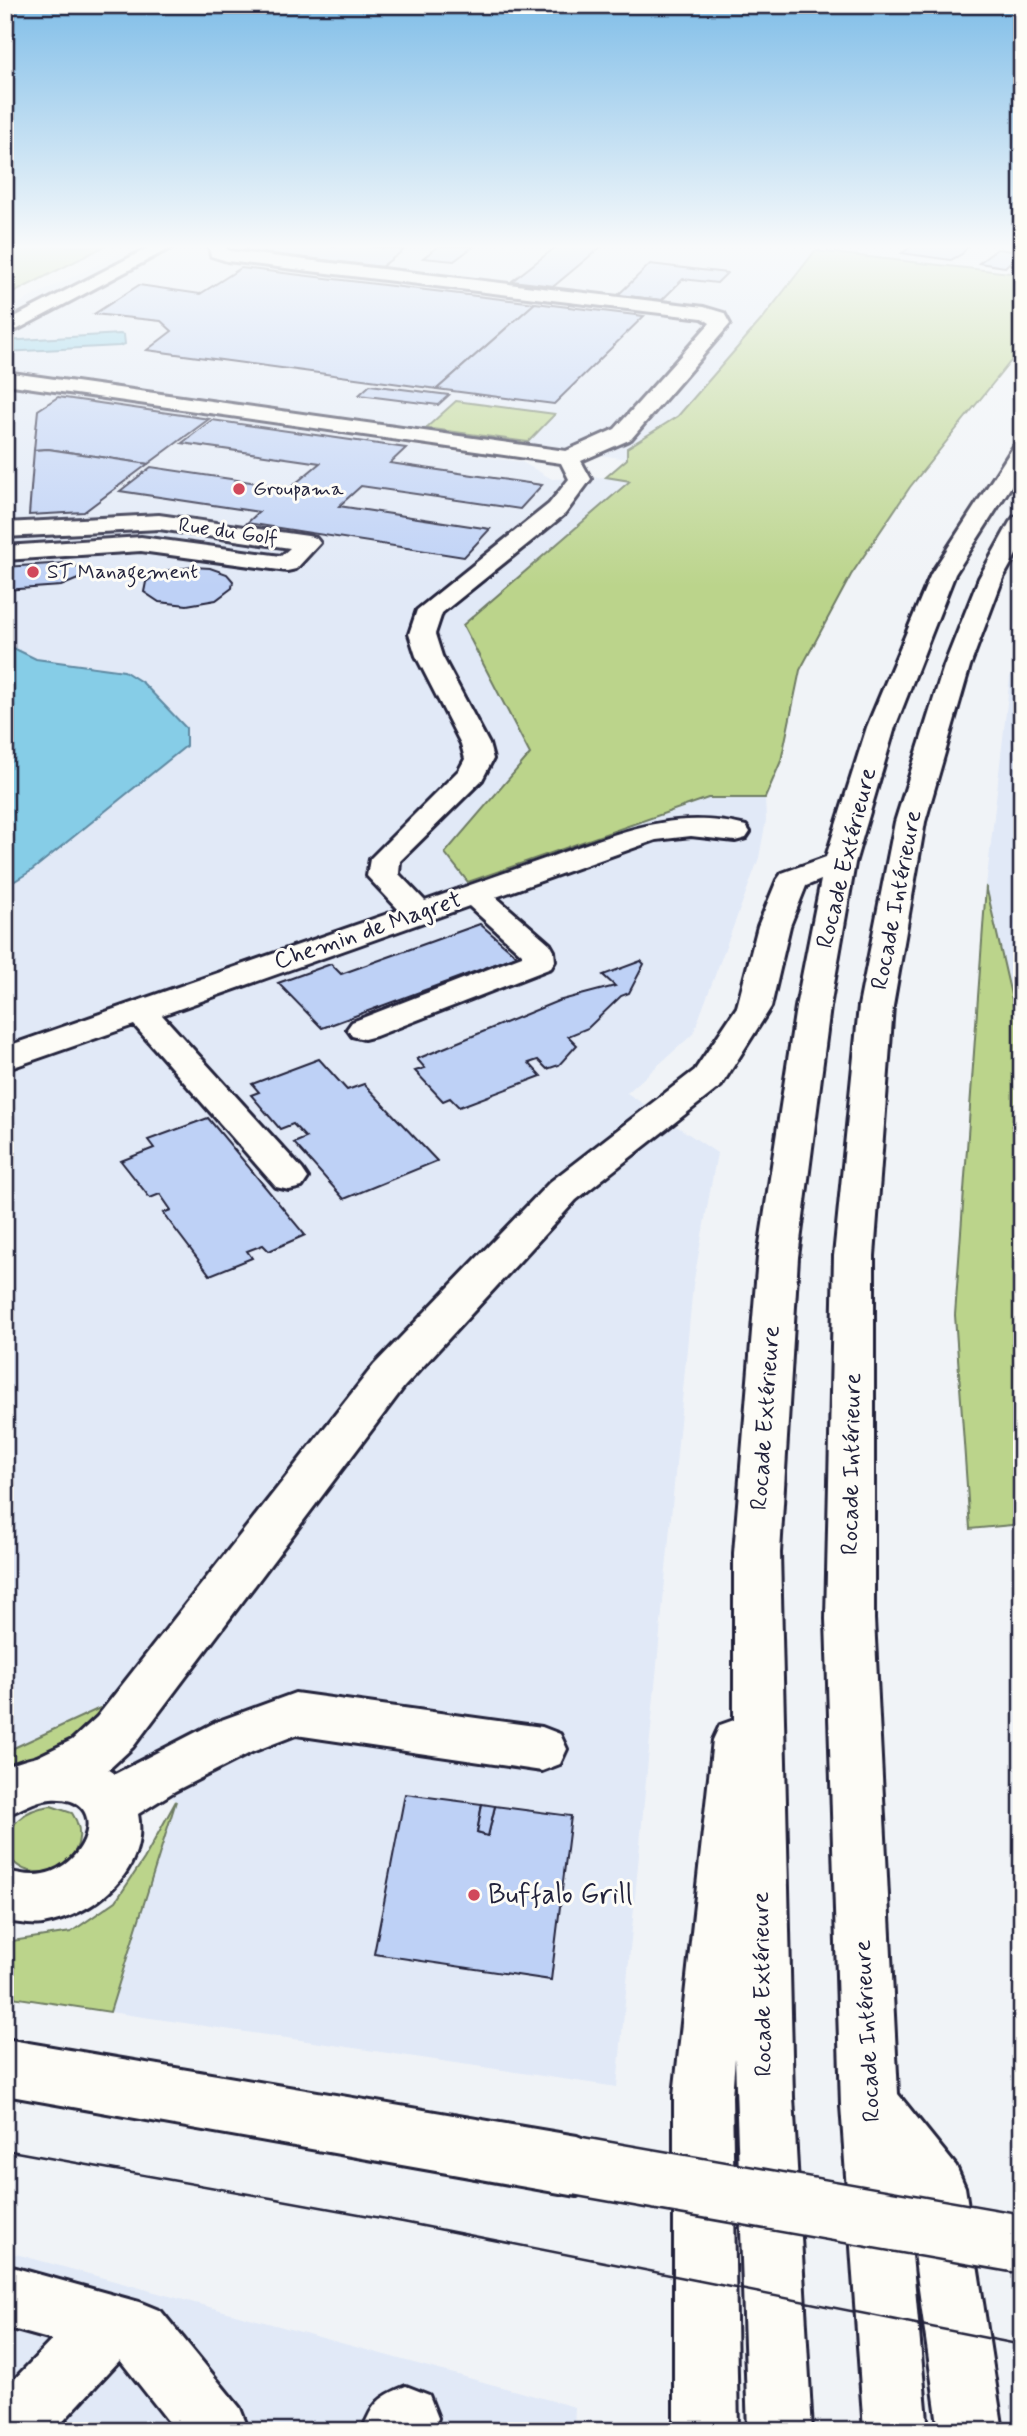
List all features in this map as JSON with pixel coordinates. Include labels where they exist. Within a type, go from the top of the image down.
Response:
[{"type":"main road","points":[[420,913],[383,876],[385,859],[472,775],[479,759],[475,744],[429,656],[422,634],[430,610],[557,509],[575,468],[623,434],[689,360]]},
{"type":"main road","points":[[5,378],[575,468]]},
{"type":"main road","name":"Rocade Extérieure","points":[[780,2431],[764,2097],[757,1553],[778,1257],[813,1007],[841,863],[881,727],[943,574],[1022,451]]},
{"type":"main road","name":"Rocade Intérieure","points":[[896,2431],[870,2105],[850,1605],[854,1256],[876,1006],[910,822],[957,666],[991,578],[1022,522]]},
{"type":"main road","points":[[5,530],[120,534],[141,544],[287,564]]},
{"type":"main road","points":[[5,553],[120,534]]},
{"type":"main road","name":"Chemin de Magret","points":[[5,1059],[651,832],[691,827],[735,832]]},
{"type":"main road","points":[[28,1784],[90,1755],[115,1732],[389,1376],[563,1191],[708,1078],[754,1007],[774,926],[793,880],[841,863]]},
{"type":"main road","points":[[364,1029],[539,961],[538,951],[474,894]]},
{"type":"main road","points":[[140,1011],[289,1178]]},
{"type":"main road","points":[[706,2431],[703,2096],[757,1553]]},
{"type":"main road","points":[[110,1804],[158,1775],[234,1737],[295,1714],[542,1749]]},
{"type":"main road","points":[[5,1896],[22,1901],[45,1900],[69,1894],[89,1880],[104,1862],[113,1842],[115,1822],[110,1804],[100,1791],[86,1782],[28,1784]]},
{"type":"main road","points":[[5,2067],[1022,2244]]},
{"type":"main road","points":[[870,2105],[935,2187],[971,2431]]},
{"type":"main road","points":[[5,2296],[139,2333],[217,2431]]},
{"type":"main road","points":[[10,2431],[110,2325]]},
{"type":"shaded area","points":[[5,360],[727,360],[678,416],[627,448],[627,459],[5,369]]},
{"type":"shaded area","points":[[5,385],[522,462],[552,479],[606,477],[631,480],[463,625],[530,754],[445,853],[468,881],[708,798],[765,798],[766,820],[759,858],[693,1034],[627,1093],[717,1153],[693,1285],[617,2087],[110,2012],[176,1801],[123,1756],[100,1708],[5,1752]]},
{"type":"shaded area","points":[[1022,656],[1022,1043],[986,886],[1010,677]]},
{"type":"shaded area","points":[[5,2251],[575,2407],[574,2431],[5,2431]]},
{"type":"green space","points":[[727,360],[1012,360],[910,487],[851,575],[800,670],[781,761],[765,798],[708,798],[468,882],[445,853],[530,754],[463,625],[630,481],[606,477],[627,459],[627,448],[678,416]]},
{"type":"green space","points":[[456,401],[555,414],[528,442],[426,428]]},
{"type":"green space","points":[[986,886],[1022,1043],[1022,1524],[970,1529],[955,1315]]},
{"type":"green space","points":[[100,1708],[109,1718],[58,1753],[21,1760],[5,1768],[5,1752]]},
{"type":"green space","points":[[176,1801],[110,2012],[5,1996],[5,1942],[71,1932],[116,1901],[144,1859]]},
{"type":"green space","points":[[51,1806],[72,1813],[79,1829],[78,1844],[71,1857],[60,1866],[32,1872],[18,1865],[6,1852],[9,1833],[25,1814]]},
{"type":"water","points":[[5,644],[36,659],[124,671],[143,683],[186,728],[186,746],[31,871],[5,887]]},
{"type":"building","points":[[219,360],[470,360],[437,389]]},
{"type":"building","points":[[470,360],[599,360],[554,404],[437,389]]},
{"type":"building","points":[[370,385],[449,395],[438,405],[359,395]]},
{"type":"building","points":[[58,397],[209,419],[148,464],[48,449],[34,450],[38,410]]},
{"type":"building","name":"Groupama","points":[[212,420],[406,448],[390,463],[542,485],[520,509],[361,486],[339,506],[490,529],[464,557],[247,523],[259,512],[120,491],[151,467],[290,488],[320,463],[182,443]]},
{"type":"building","points":[[48,449],[148,464],[84,512],[29,515],[34,450]]},
{"type":"building","points":[[66,563],[82,568],[83,577],[61,586],[5,590],[5,567]]},
{"type":"building","points":[[193,567],[210,568],[227,574],[233,581],[232,588],[216,600],[187,605],[159,602],[144,592],[146,582],[156,575]]},
{"type":"building","points":[[480,924],[517,956],[322,1028],[278,983],[331,964],[341,974]]},
{"type":"building","points":[[641,961],[644,964],[629,993],[621,996],[588,1028],[568,1036],[577,1045],[559,1065],[547,1069],[538,1060],[529,1063],[541,1076],[459,1107],[450,1098],[443,1101],[415,1071],[425,1068],[417,1059],[558,1001],[615,986],[603,975]]},
{"type":"building","points":[[319,1059],[347,1090],[364,1084],[437,1161],[344,1199],[294,1143],[306,1138],[293,1124],[280,1129],[251,1095],[259,1092],[252,1084]]},
{"type":"building","points":[[208,1118],[305,1235],[269,1251],[263,1245],[247,1251],[252,1258],[210,1275],[163,1213],[171,1210],[160,1194],[150,1198],[121,1161],[154,1148],[148,1140]]},
{"type":"building","name":"Buffalo Grill","points":[[405,1794],[482,1804],[477,1833],[488,1836],[495,1806],[571,1816],[551,1980],[374,1954]]},
{"type":"building","points":[[482,1804],[495,1806],[488,1836],[477,1833]]},
{"type":"tram line","points":[[5,2150],[403,2222],[1022,2345]]},
{"type":"place","name":"Groupama","points":[[239,489]]},
{"type":"place","name":"ST Management","points":[[33,572]]},
{"type":"place","name":"Buffalo Grill","points":[[474,1895]]}]
